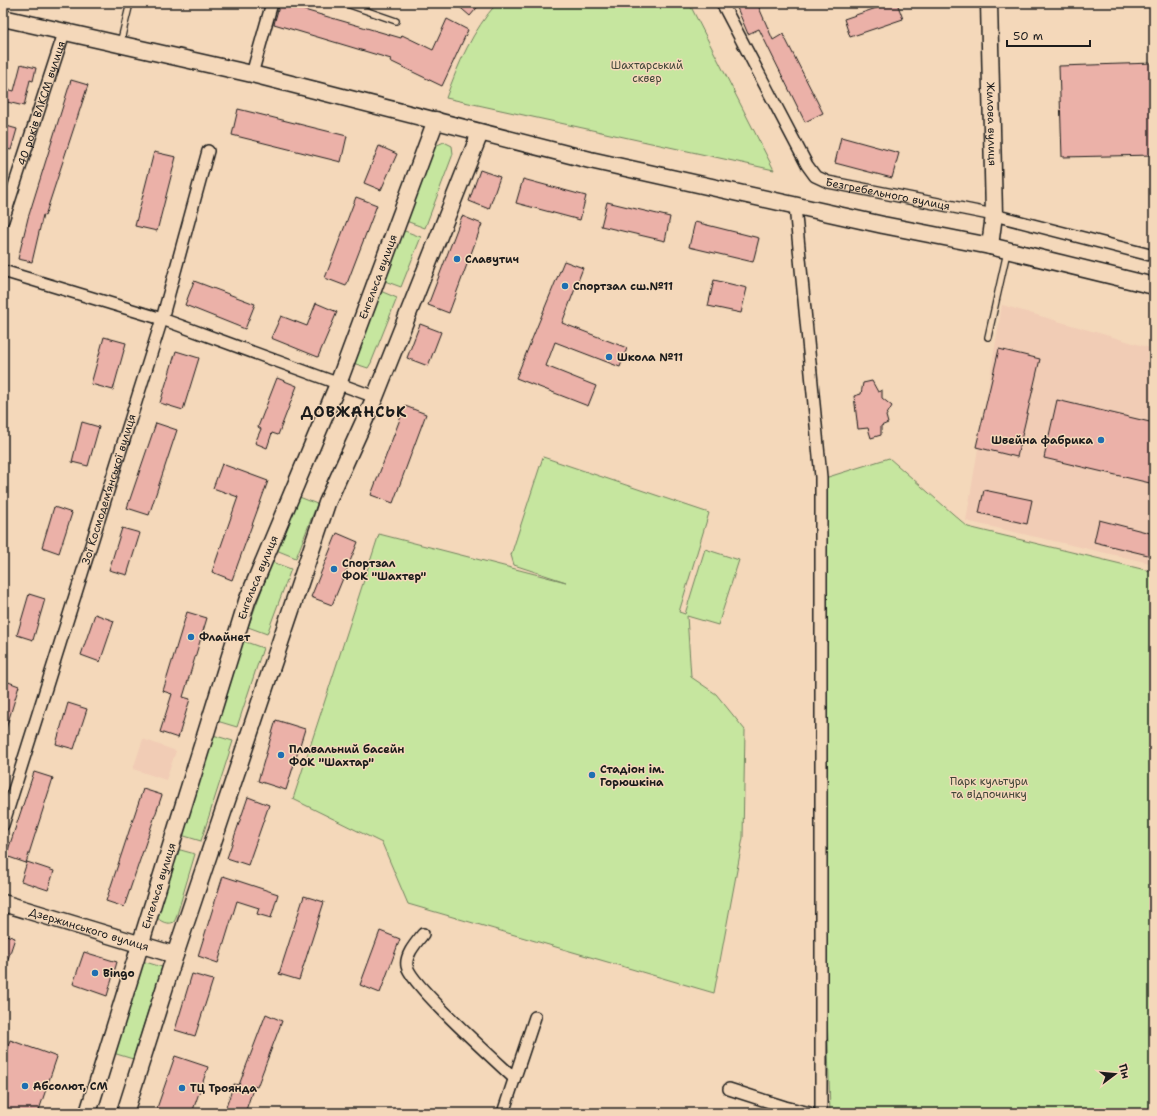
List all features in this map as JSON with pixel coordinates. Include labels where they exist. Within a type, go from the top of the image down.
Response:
[{"type":"street","points":[[252,74],[272,3]]},
{"type":"street","name":"Безгребельного вулиця","points":[[722,3],[806,165],[815,176],[828,182],[994,215],[1154,256]]},
{"type":"street","name":"Жилова вулиця","points":[[988,3],[994,215],[990,246]]},
{"type":"street","points":[[3,18],[64,33],[252,74],[590,160],[795,206],[990,246],[1154,286]]},
{"type":"street","name":"40 років ВЛКСМ вулиця","points":[[3,220],[64,33]]},
{"type":"street","name":"Енгельса вулиця","points":[[88,1113],[247,601],[338,384],[436,120]]},
{"type":"street","points":[[125,1113],[175,955],[327,503],[375,397],[480,133]]},
{"type":"street","name":"Зої Космодем’янської вулиця","points":[[3,825],[162,319],[208,151]]},
{"type":"street","points":[[795,206],[821,477],[821,1113]]},
{"type":"street","points":[[3,271],[162,319],[375,397]]},
{"type":"street","name":"Дзержинського вулиця","points":[[3,903],[175,955]]},
{"type":"street","points":[[422,934],[409,953],[407,964],[409,973],[427,993],[514,1078]]},
{"type":"street","points":[[503,1113],[535,1017]]},
{"type":"street","points":[[729,1089],[784,1107],[810,1113]]},
{"type":"lane","points":[[120,44],[130,3]]},
{"type":"lane","points":[[344,3],[396,21]]},
{"type":"lane","points":[[988,337],[1007,250]]},
{"type":"shaded area","name":"Швейна фабрика","points":[[1002,305],[1154,349],[1154,564],[966,521]]},
{"type":"shaded area","points":[[143,739],[176,751],[166,780],[133,769]]},
{"type":"green space","name":"Шахтарський сквер","points":[[497,3],[689,3],[774,170],[446,98],[473,36],[488,13]]},
{"type":"green space","points":[[444,142],[452,146],[453,154],[425,228],[406,221],[435,146]]},
{"type":"green space","points":[[402,230],[421,237],[401,287],[382,280]]},
{"type":"green space","points":[[378,290],[397,298],[368,368],[353,363]]},
{"type":"green space","points":[[543,457],[709,513],[679,612],[685,614],[705,549],[739,560],[718,625],[687,616],[691,677],[716,694],[745,730],[743,838],[714,993],[408,904],[382,843],[293,799],[379,534],[566,582],[514,565],[511,555]]},
{"type":"green space","name":"Парк культури та відпочинку","points":[[889,458],[968,527],[1154,572],[1154,1113],[830,1113],[823,877],[825,478]]},
{"type":"green space","points":[[297,496],[317,504],[296,558],[276,550]]},
{"type":"green space","points":[[272,562],[291,569],[267,634],[248,627]]},
{"type":"green space","points":[[243,641],[263,648],[237,727],[217,721]]},
{"type":"green space","points":[[213,735],[233,741],[201,841],[181,835]]},
{"type":"green space","points":[[177,849],[195,854],[176,918],[174,922],[167,923],[160,920],[156,916]]},
{"type":"green space","points":[[142,961],[162,967],[133,1059],[113,1053]]},
{"type":"building","points":[[280,3],[401,38],[402,35],[433,50],[447,19],[468,30],[442,86],[390,61],[391,59],[274,24]]},
{"type":"building","points":[[455,3],[481,3],[470,16]]},
{"type":"building","points":[[735,3],[757,3],[773,40],[783,34],[823,113],[805,122],[759,29],[748,34]]},
{"type":"building","points":[[891,3],[897,3],[903,19],[850,37],[844,19]]},
{"type":"building","points":[[1154,63],[1154,155],[1062,157],[1059,66]]},
{"type":"building","points":[[21,64],[36,68],[33,81],[30,80],[24,106],[3,101],[3,88],[14,91]]},
{"type":"building","points":[[71,80],[88,85],[45,216],[43,215],[32,262],[18,259],[28,218]]},
{"type":"building","points":[[238,109],[347,136],[341,162],[232,135]]},
{"type":"building","points":[[3,125],[17,129],[11,150],[3,148]]},
{"type":"building","points":[[841,137],[899,153],[892,178],[835,163]]},
{"type":"building","points":[[379,146],[397,154],[381,190],[364,183]]},
{"type":"building","points":[[154,152],[176,157],[157,231],[135,226]]},
{"type":"building","points":[[480,170],[500,177],[489,209],[469,201]]},
{"type":"building","points":[[523,179],[586,196],[580,220],[516,203]]},
{"type":"building","points":[[356,197],[377,205],[346,286],[325,278]]},
{"type":"building","points":[[607,202],[670,217],[665,241],[601,226]]},
{"type":"building","points":[[462,216],[482,224],[449,313],[428,305]]},
{"type":"building","points":[[695,222],[759,238],[753,262],[689,247]]},
{"type":"building","name":"Школа №11","points":[[564,261],[583,268],[562,323],[627,348],[620,367],[555,342],[546,366],[596,386],[588,406],[516,378]]},
{"type":"building","points":[[714,280],[747,288],[741,313],[708,306]]},
{"type":"building","points":[[194,281],[255,304],[245,329],[185,305]]},
{"type":"building","points":[[316,303],[337,312],[318,357],[271,338],[281,316],[307,326]]},
{"type":"building","points":[[420,324],[441,332],[428,366],[407,358]]},
{"type":"building","points":[[104,337],[126,343],[113,390],[91,384]]},
{"type":"building","points":[[999,349],[1040,359],[1017,457],[976,447]]},
{"type":"building","points":[[176,351],[199,358],[183,410],[160,403]]},
{"type":"building","points":[[277,378],[297,386],[278,435],[272,433],[267,448],[255,443],[261,429],[258,427]]},
{"type":"building","points":[[872,381],[878,392],[882,390],[882,398],[892,406],[886,416],[888,423],[881,426],[881,435],[871,438],[868,428],[858,429],[854,396],[861,394],[863,383]]},
{"type":"building","name":"Швейна фабрика","points":[[1057,400],[1154,423],[1154,484],[1044,458]]},
{"type":"building","points":[[405,406],[426,414],[393,503],[371,495]]},
{"type":"building","points":[[82,422],[99,427],[88,466],[72,462]]},
{"type":"building","points":[[156,423],[177,430],[149,515],[127,508]]},
{"type":"building","points":[[222,464],[268,481],[232,580],[212,572],[238,497],[213,488]]},
{"type":"building","points":[[984,490],[1032,500],[1027,524],[979,513]]},
{"type":"building","points":[[54,507],[72,513],[59,553],[42,547]]},
{"type":"building","points":[[1099,520],[1154,534],[1152,556],[1094,542]]},
{"type":"building","points":[[122,528],[140,533],[127,575],[109,570]]},
{"type":"building","name":"Спортзал ФОК \"Шахтер\"","points":[[337,533],[358,542],[332,605],[311,597]]},
{"type":"building","points":[[29,594],[45,599],[33,640],[17,635]]},
{"type":"building","points":[[187,612],[207,618],[183,697],[190,699],[178,738],[160,732],[172,694],[163,691]]},
{"type":"building","points":[[95,614],[114,621],[100,662],[81,655]]},
{"type":"building","points":[[3,680],[19,686],[5,732],[3,731]]},
{"type":"building","points":[[68,703],[87,709],[74,749],[56,744]]},
{"type":"building","name":"Плавальний басейн ФОК \"Шахтар\"","points":[[276,720],[305,729],[286,790],[258,781]]},
{"type":"building","points":[[34,772],[53,778],[26,863],[6,856]]},
{"type":"building","points":[[143,789],[162,795],[124,907],[106,901]]},
{"type":"building","points":[[248,797],[269,805],[248,865],[227,858]]},
{"type":"building","points":[[27,862],[54,871],[48,890],[21,881]]},
{"type":"building","points":[[223,876],[278,894],[271,918],[257,914],[259,908],[237,901],[218,963],[198,956]]},
{"type":"building","points":[[304,896],[324,902],[299,980],[279,974]]},
{"type":"building","points":[[380,931],[400,939],[380,993],[360,985]]},
{"type":"building","points":[[3,934],[15,938],[5,968],[3,968]]},
{"type":"building","name":"Bingo","points":[[84,952],[117,962],[107,996],[73,984]]},
{"type":"building","points":[[192,974],[213,980],[195,1036],[175,1030]]},
{"type":"building","points":[[266,1014],[282,1021],[257,1087],[254,1086],[245,1113],[224,1113],[234,1084],[239,1085]]},
{"type":"building","name":"Абсолют, СМ","points":[[10,1040],[57,1057],[38,1113],[3,1113],[3,1060]]},
{"type":"building","name":"ТЦ Троянда","points":[[175,1056],[208,1067],[192,1113],[170,1113],[157,1108]]},
{"type":"place","name":"Славутич","points":[[457,259]]},
{"type":"place","name":"Спортзал сш.№11","points":[[565,286]]},
{"type":"place","name":"Школа №11","points":[[609,357]]},
{"type":"place","name":"Швейна фабрика","points":[[1101,440]]},
{"type":"place","name":"Спортзал ФОК \"Шахтер\"","points":[[334,569]]},
{"type":"place","name":"Флайнет","points":[[191,637]]},
{"type":"place","name":"Плавальний басейн ФОК \"Шахтар\"","points":[[281,755]]},
{"type":"place","name":"Стадіон ім. Горюшкіна","points":[[592,775]]},
{"type":"place","name":"Bingo","points":[[95,973]]},
{"type":"place","name":"Абсолют, СМ","points":[[25,1086]]},
{"type":"place","name":"ТЦ Троянда","points":[[182,1088]]},
{"type":"district","name":"ДОВЖАНСЬК","points":[[354,412]]}]
